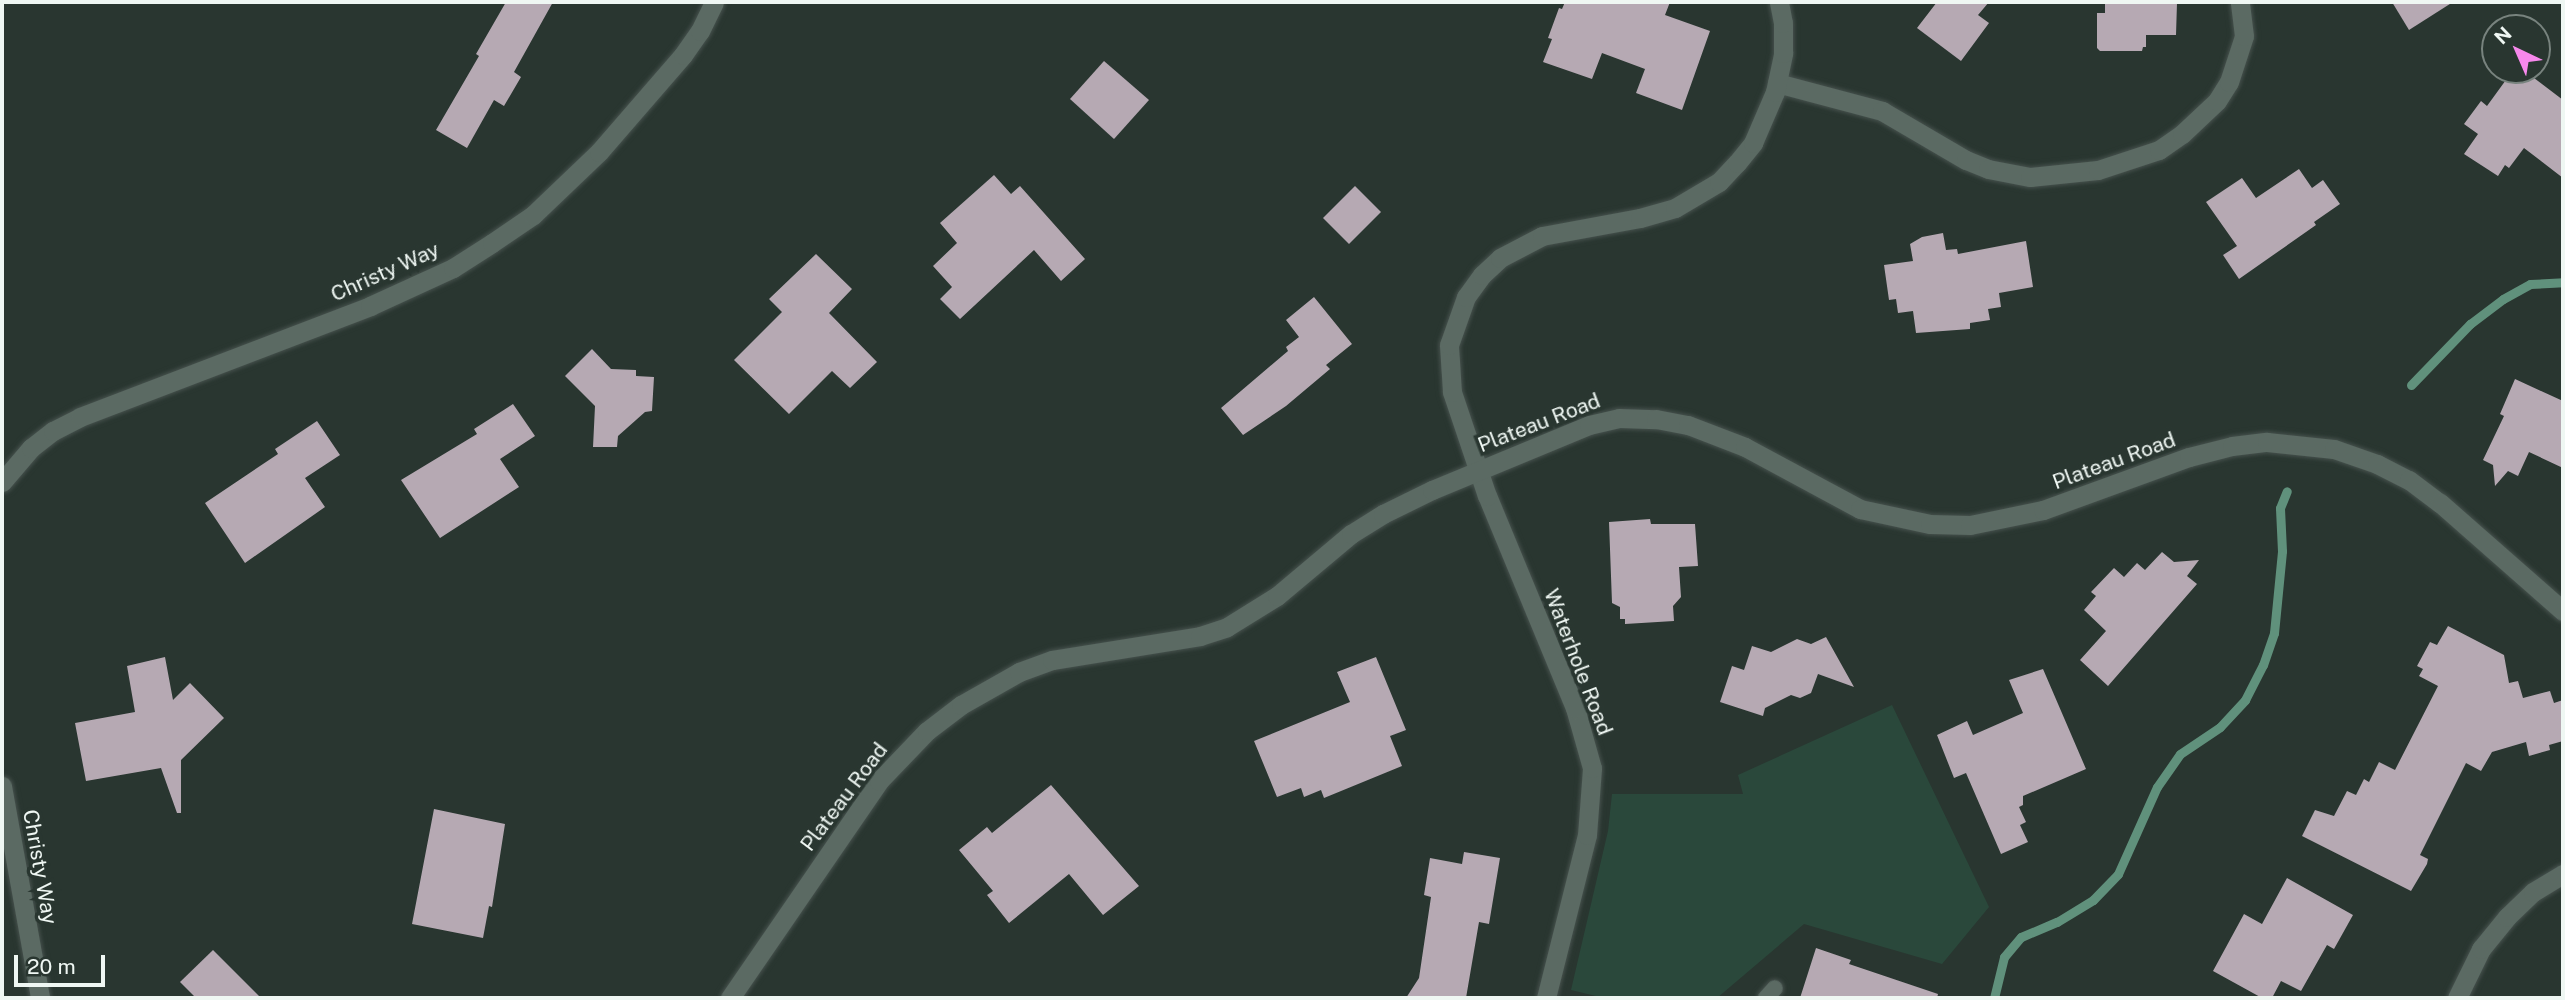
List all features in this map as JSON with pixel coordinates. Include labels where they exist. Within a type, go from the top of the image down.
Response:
[{"type":"street","name":"Christy Way","points":[[2,482],[31,448],[53,431],[80,417],[370,306],[453,268],[492,243],[533,215],[599,152],[683,55],[700,31],[714,2]]},
{"type":"street","name":"Waterhole Road","points":[[1546,998],[1587,835],[1592,768],[1575,708],[1479,470],[1452,392],[1449,345],[1466,297],[1482,275],[1500,258],[1542,236],[1640,218],[1675,208],[1719,182],[1753,143],[1777,83],[1783,23],[1779,2]]},
{"type":"street","points":[[1777,83],[1882,111],[1966,160],[1988,169],[2029,177],[2098,170],[2159,150],[2182,134],[2217,101],[2229,82],[2244,36],[2240,2]]},
{"type":"street","name":"Plateau Road","points":[[730,998],[879,781],[927,731],[961,705],[1019,672],[1052,660],[1199,636],[1227,627],[1277,596],[1351,534],[1432,490],[1590,425],[1619,418],[1656,419],[1688,425],[1745,447],[1860,509],[1930,524],[1970,525],[2043,510],[2189,457],[2232,446],[2267,442],[2297,443],[2334,449],[2409,480],[2440,503],[2563,611]]},
{"type":"street","name":"Christy Way","points":[[2,786],[40,998]]},
{"type":"street","points":[[2457,998],[2481,949],[2507,918],[2533,892],[2563,874]]},
{"type":"green space","points":[[1892,705],[1989,907],[1942,964],[1804,924],[1717,998],[1604,998],[1571,990],[1608,831],[1612,794],[1743,794],[1738,775]]},
{"type":"building","points":[[506,2],[553,2],[514,72],[521,77],[504,106],[494,100],[467,148],[436,130],[479,56],[476,54]]},
{"type":"building","points":[[1565,2],[1670,2],[1665,15],[1710,31],[1682,110],[1636,93],[1645,69],[1602,53],[1592,79],[1543,62],[1559,8],[1562,9]]},
{"type":"building","points":[[1937,2],[1989,2],[1978,15],[1989,23],[1961,61],[1917,28]]},
{"type":"building","points":[[2105,2],[2177,3],[2176,35],[2146,35],[2146,47],[2143,47],[2142,51],[2100,51],[2097,48],[2097,13],[2105,13]]},
{"type":"building","points":[[2392,2],[2453,2],[2409,30]]},
{"type":"building","points":[[1104,61],[1149,100],[1114,139],[1070,99]]},
{"type":"building","points":[[2503,84],[2542,84],[2563,100],[2563,178],[2524,148],[2509,168],[2505,165],[2498,176],[2464,154],[2478,134],[2464,124],[2481,101],[2487,106]]},
{"type":"building","points":[[2299,169],[2312,188],[2323,180],[2340,204],[2314,222],[2316,225],[2239,279],[2223,255],[2237,246],[2206,202],[2242,178],[2256,198]]},
{"type":"building","points":[[994,175],[1011,194],[1020,186],[1085,259],[1061,281],[1034,250],[960,319],[940,299],[952,287],[933,266],[957,243],[940,223]]},
{"type":"building","points":[[1355,186],[1381,212],[1349,244],[1323,218]]},
{"type":"building","points":[[1943,233],[1946,250],[1957,249],[1958,254],[2026,241],[2033,287],[1999,293],[2001,307],[1988,309],[1990,320],[1970,323],[1970,329],[1916,333],[1913,311],[1898,313],[1896,299],[1889,300],[1884,265],[1913,261],[1910,244],[1922,237]]},
{"type":"building","points":[[816,254],[852,289],[829,313],[877,362],[850,388],[832,371],[789,414],[734,360],[782,312],[769,299]]},
{"type":"building","points":[[1314,297],[1352,344],[1326,365],[1330,369],[1286,406],[1243,435],[1221,408],[1288,351],[1286,347],[1299,337],[1286,320]]},
{"type":"building","points":[[592,349],[611,369],[636,370],[636,376],[654,377],[652,411],[645,412],[618,436],[617,447],[593,447],[595,406],[565,376]]},
{"type":"building","points":[[2515,379],[2563,401],[2563,468],[2529,452],[2518,476],[2508,471],[2495,486],[2493,465],[2483,460],[2504,416],[2500,414]]},
{"type":"building","points":[[513,404],[535,436],[500,459],[519,487],[440,538],[401,480],[477,434],[474,429]]},
{"type":"building","points":[[317,421],[340,455],[305,478],[325,507],[245,563],[205,503],[278,454],[275,449]]},
{"type":"building","points":[[1650,519],[1651,524],[1695,524],[1698,566],[1679,567],[1681,597],[1673,606],[1674,621],[1625,624],[1625,619],[1620,619],[1620,607],[1612,603],[1609,522]]},
{"type":"building","points":[[2162,552],[2174,562],[2199,560],[2187,576],[2197,584],[2108,686],[2080,660],[2106,631],[2084,610],[2096,596],[2091,592],[2114,568],[2124,577],[2137,563],[2145,570]]},
{"type":"building","points":[[2448,626],[2504,655],[2509,683],[2518,681],[2523,698],[2550,691],[2554,703],[2563,700],[2563,741],[2549,745],[2550,750],[2529,756],[2526,742],[2492,752],[2481,771],[2466,763],[2420,855],[2428,859],[2427,864],[2411,891],[2302,836],[2315,810],[2334,816],[2347,791],[2356,795],[2364,779],[2369,782],[2379,762],[2395,770],[2438,686],[2419,676],[2423,669],[2417,666],[2430,642],[2437,645]]},
{"type":"building","points":[[1826,637],[1854,687],[1818,674],[1811,693],[1800,698],[1791,695],[1765,708],[1763,716],[1720,702],[1732,666],[1744,670],[1752,646],[1771,652],[1797,639],[1811,644]]},
{"type":"building","points":[[165,657],[173,700],[190,683],[224,718],[181,760],[181,813],[177,813],[161,768],[86,781],[75,723],[135,712],[127,666]]},
{"type":"building","points":[[1376,657],[1406,730],[1390,736],[1402,766],[1324,798],[1321,790],[1304,797],[1301,788],[1277,797],[1254,741],[1350,702],[1337,672]]},
{"type":"building","points":[[2043,669],[2086,769],[2023,796],[2023,805],[2019,807],[2026,822],[2020,825],[2028,842],[2001,854],[1966,773],[1954,778],[1937,735],[1967,721],[1973,735],[2023,713],[2009,680]]},
{"type":"building","points":[[1051,785],[1139,886],[1103,915],[1069,874],[1009,923],[987,895],[993,891],[959,850],[987,827],[992,833]]},
{"type":"building","points":[[434,809],[505,824],[492,907],[489,906],[483,938],[412,924]]},
{"type":"building","points":[[1464,852],[1500,858],[1489,924],[1479,922],[1466,998],[1406,998],[1419,978],[1431,897],[1424,895],[1430,858],[1462,864]]},
{"type":"building","points":[[2287,878],[2353,915],[2334,949],[2327,945],[2301,991],[2281,981],[2272,998],[2262,998],[2213,971],[2244,914],[2262,924]]},
{"type":"building","points":[[1816,948],[1851,960],[1849,964],[1938,994],[1937,998],[1800,998]]},
{"type":"building","points":[[213,950],[261,998],[196,998],[180,982]]},
{"type":"waterway","points":[[2411,385],[2470,324],[2503,299],[2530,284],[2563,282]]},
{"type":"waterway","points":[[1994,998],[2004,957],[2021,937],[2057,922],[2093,900],[2118,874],[2157,787],[2180,754],[2220,727],[2245,700],[2263,665],[2274,633],[2282,551],[2280,508],[2287,491]]}]
